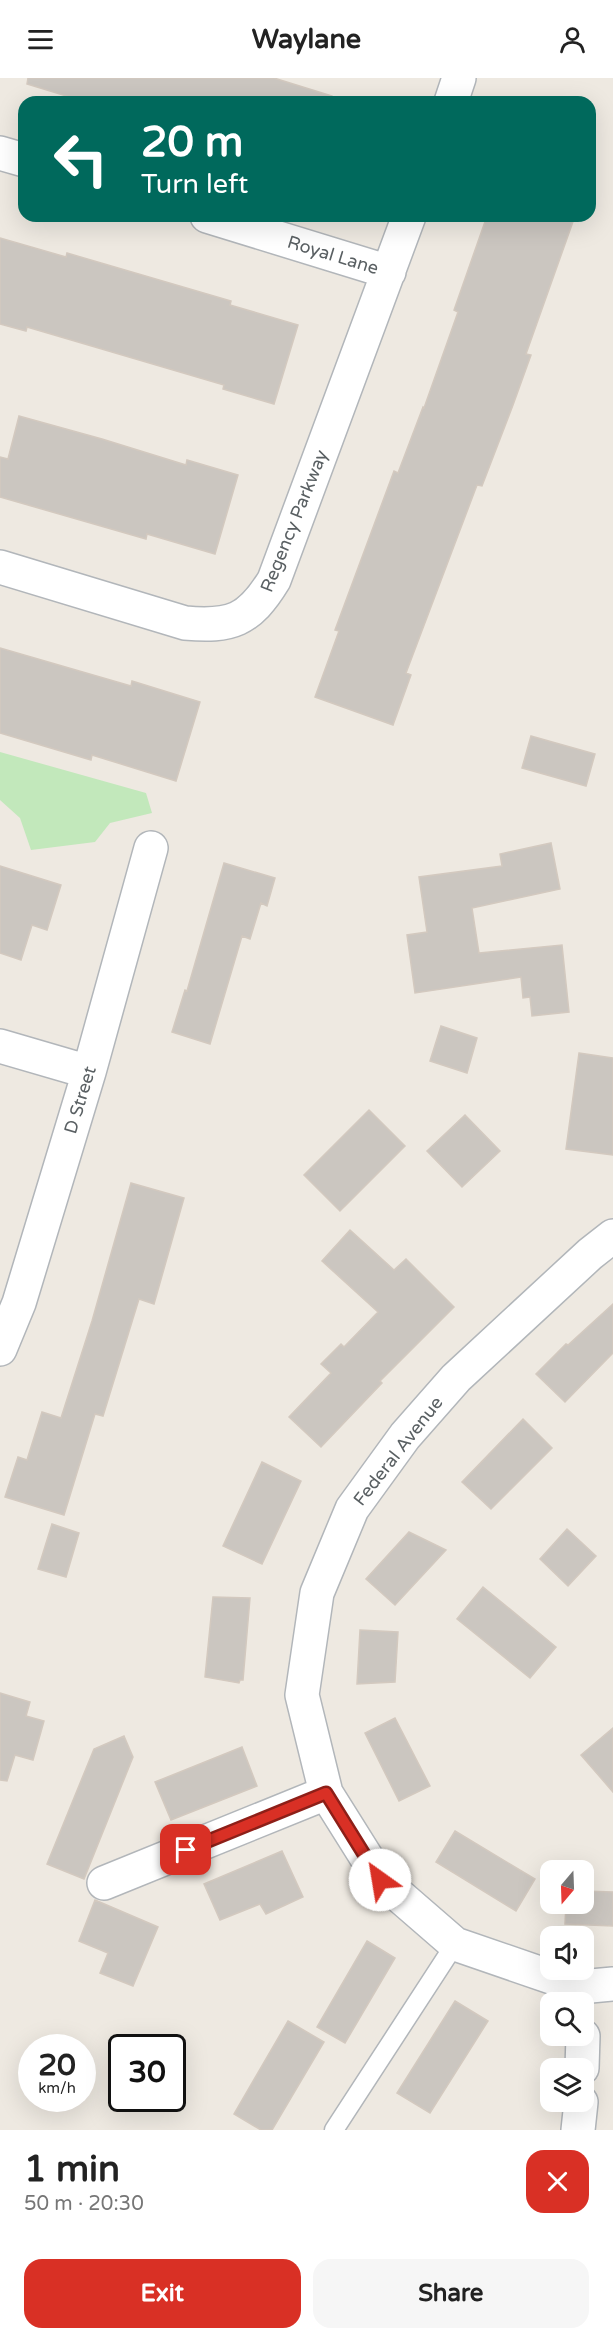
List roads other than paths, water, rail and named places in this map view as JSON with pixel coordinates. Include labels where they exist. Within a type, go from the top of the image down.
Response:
[{"type":"street","points":[[453,96],[459,78]]},
{"type":"street","points":[[0,153],[18,158]]},
{"type":"street","name":"Royal Lane","points":[[226,222],[389,272]]},
{"type":"street","name":"Regency Parkway","points":[[0,567],[184,623],[216,625],[239,618],[260,602],[274,580],[408,222]]},
{"type":"street","name":"D Street","points":[[0,1349],[19,1303],[89,1072],[151,848]]},
{"type":"street","points":[[0,1046],[89,1072]]},
{"type":"street","name":"Federal Avenue","points":[[573,1992],[455,1944],[380,1880],[326,1793],[302,1695],[317,1593],[352,1509],[405,1436],[456,1378],[590,1254],[613,1236]]},
{"type":"street","points":[[104,1883],[326,1793]]},
{"type":"street","points":[[589,1992],[613,1984]]},
{"type":"street","points":[[578,2130],[580,2112]]},
{"type":"lane","points":[[334,2130],[455,1944]]}]
